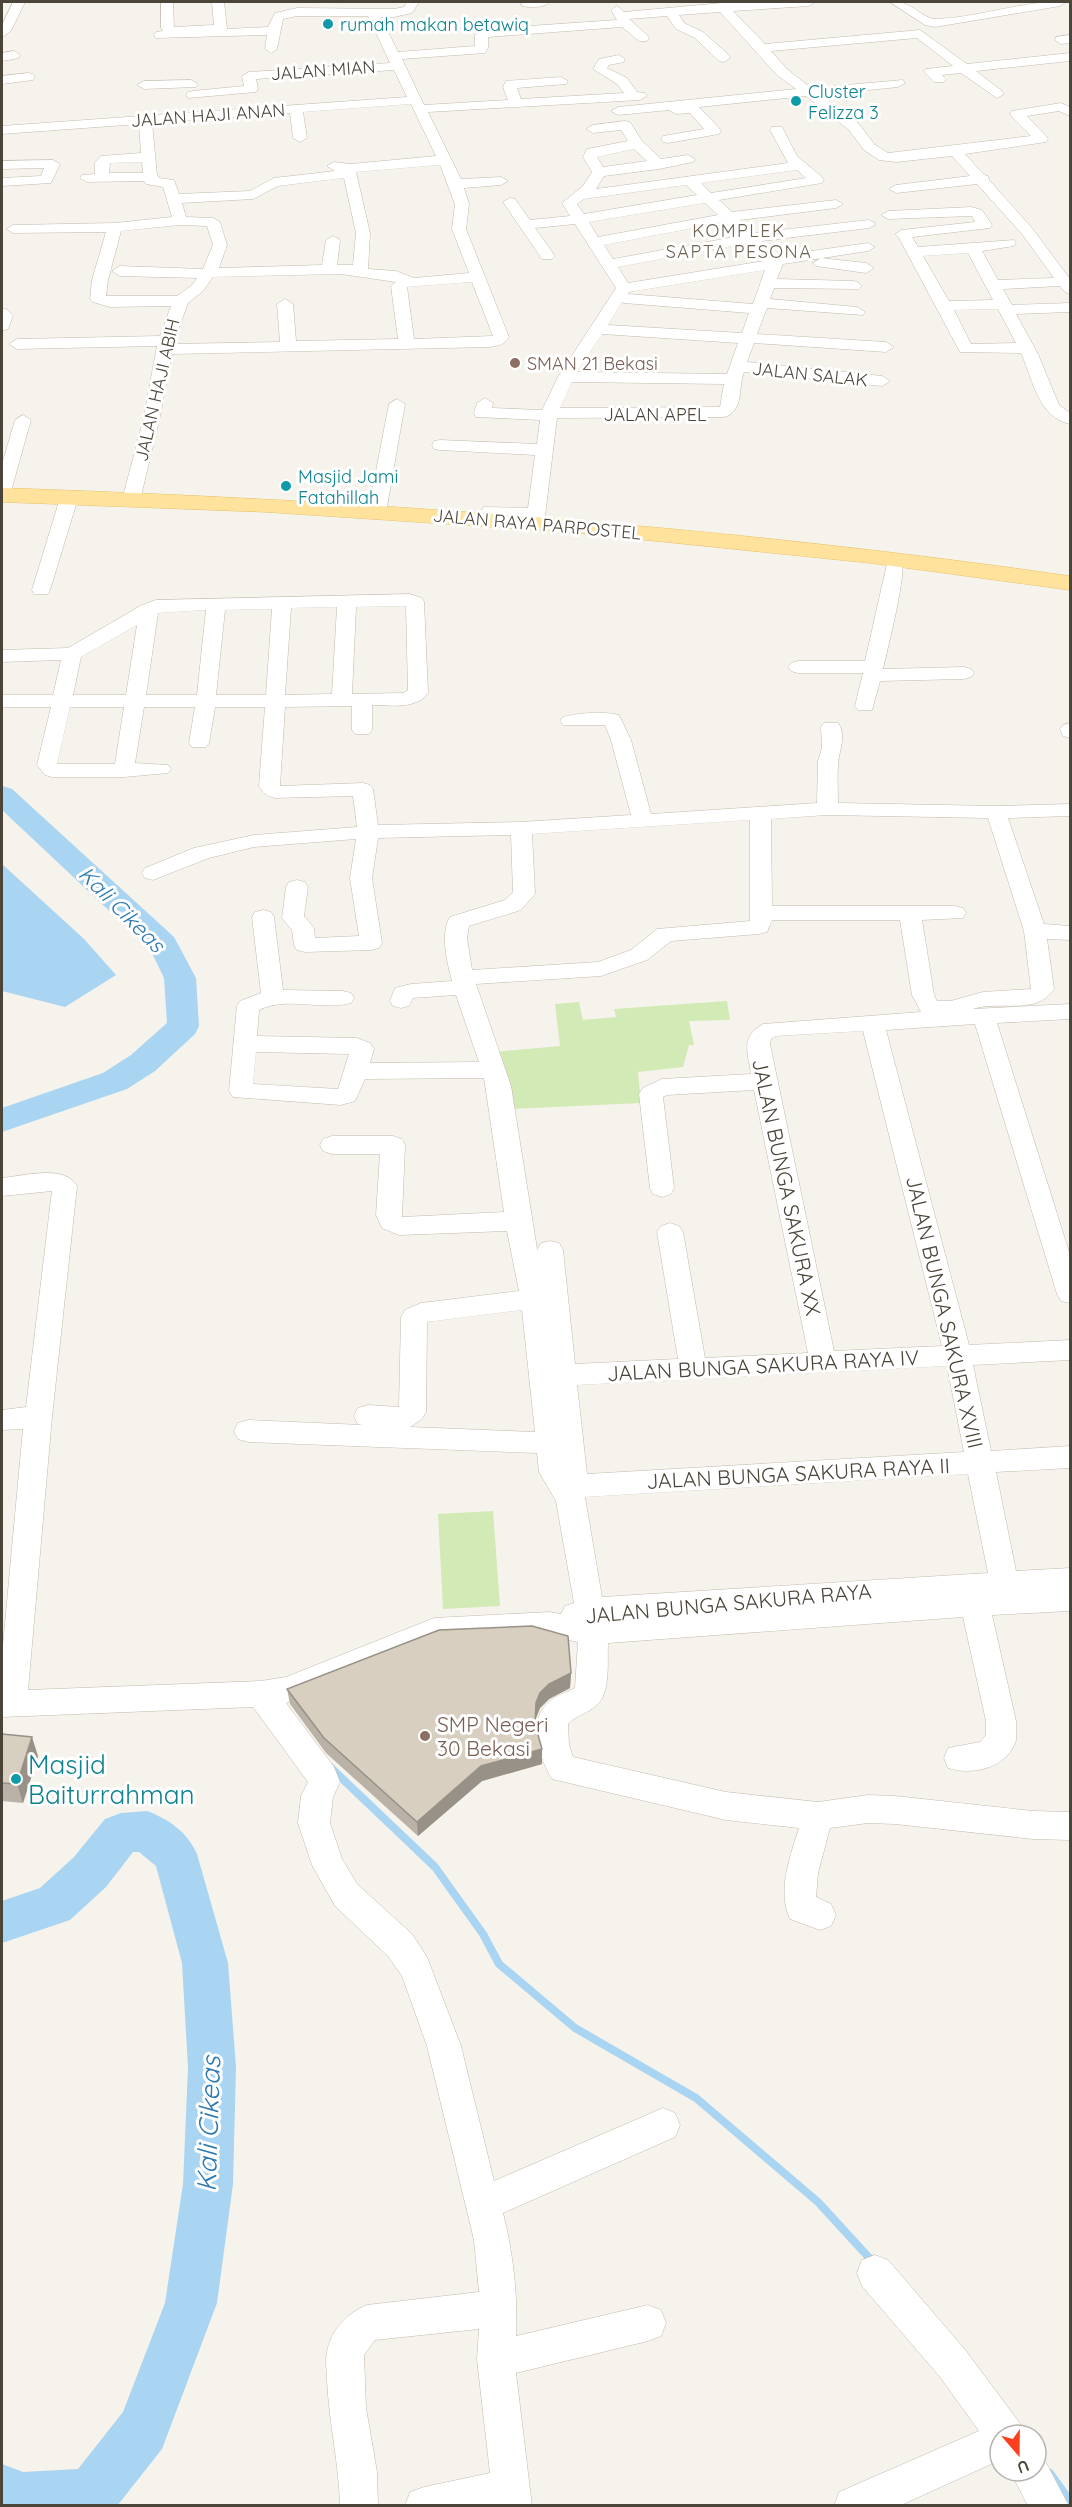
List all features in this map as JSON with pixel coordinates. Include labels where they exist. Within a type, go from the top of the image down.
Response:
[{"type":"main road","name":"JALAN RAYA PARPOSTEL","points":[[2,495],[536,519],[895,559],[1071,583]]},
{"type":"street","points":[[2,33],[6,19],[19,2]]},
{"type":"street","points":[[169,2],[172,15],[167,28],[169,31],[276,31]]},
{"type":"street","points":[[271,49],[279,16],[297,7],[345,7],[373,14],[404,11],[410,8],[413,2]]},
{"type":"street","points":[[526,3],[544,2]]},
{"type":"street","points":[[612,2],[623,20],[643,38]]},
{"type":"street","points":[[394,61],[476,51],[482,48],[480,36],[485,33],[722,8],[809,2]]},
{"type":"street","points":[[896,2],[929,22],[938,23],[1060,2]]},
{"type":"street","points":[[722,8],[762,48],[782,72],[854,127],[869,147],[884,157],[896,158],[1041,139],[1017,114],[1061,107],[1071,112]]},
{"type":"street","points":[[160,35],[202,32],[221,28],[216,9]]},
{"type":"street","points":[[671,13],[680,26],[699,35],[724,58]]},
{"type":"street","points":[[17,344],[288,348],[496,341],[501,337],[459,229],[462,204],[455,184],[373,14]]},
{"type":"street","points":[[863,24],[877,37]]},
{"type":"street","points":[[762,48],[923,35],[998,93]]},
{"type":"street","points":[[939,79],[931,72],[1071,57]]},
{"type":"street","name":"JALAN HAJI ANAN","points":[[2,130],[145,120],[207,121],[296,108],[416,104],[516,104],[637,96],[622,81],[600,69],[604,62],[619,59]]},
{"type":"street","name":"JALAN MIAN","points":[[192,83],[251,89],[249,76],[394,61]]},
{"type":"street","points":[[2,80],[28,77]]},
{"type":"street","points":[[516,104],[510,87],[512,84],[561,81]]},
{"type":"street","points":[[387,84],[407,82]]},
{"type":"street","points":[[144,85],[192,83],[207,121]]},
{"type":"street","points":[[618,111],[813,94],[898,83]]},
{"type":"street","points":[[296,108],[300,138]]},
{"type":"street","points":[[13,229],[115,226],[180,221],[167,182],[152,182],[145,120]]},
{"type":"street","points":[[593,129],[625,125],[631,120],[654,125],[706,179]]},
{"type":"street","points":[[625,125],[637,144],[659,165]]},
{"type":"street","points":[[524,225],[581,219],[817,180],[791,158],[777,130]]},
{"type":"street","points":[[599,172],[590,157],[592,152],[637,144]]},
{"type":"street","points":[[942,303],[1002,299],[1063,285],[983,179],[975,164],[956,151]]},
{"type":"street","points":[[102,178],[102,162],[106,159],[150,157]]},
{"type":"street","points":[[599,172],[688,159]]},
{"type":"street","points":[[302,164],[349,170],[444,160]]},
{"type":"street","points":[[2,165],[53,164],[46,180],[2,182]]},
{"type":"street","points":[[583,195],[802,165]]},
{"type":"street","points":[[171,193],[253,195],[274,182],[339,175],[349,170]]},
{"type":"street","points":[[349,170],[363,228],[360,270]]},
{"type":"street","points":[[599,172],[590,189],[569,204],[610,264],[621,293]]},
{"type":"street","points":[[87,178],[152,177]]},
{"type":"street","points":[[896,189],[983,179]]},
{"type":"street","points":[[455,184],[501,181]]},
{"type":"street","points":[[690,181],[778,261],[866,268]]},
{"type":"street","points":[[510,202],[547,256]]},
{"type":"street","points":[[596,242],[728,217],[836,204]]},
{"type":"street","points":[[902,234],[985,225],[977,213],[884,209],[902,234],[915,252],[966,350],[1027,348]]},
{"type":"street","name":"JALAN HAJI ABIH","points":[[130,500],[166,345],[181,301],[198,288],[215,262],[220,245],[213,222],[180,221]]},
{"type":"street","points":[[610,264],[751,238],[869,224]]},
{"type":"street","points":[[115,226],[100,280],[98,299],[110,302],[181,301]]},
{"type":"street","points":[[329,269],[333,240]]},
{"type":"street","points":[[915,252],[1009,243]]},
{"type":"street","points":[[490,511],[536,519],[549,414],[566,377],[621,293],[778,261],[868,247]]},
{"type":"street","points":[[971,248],[1002,299],[1027,348],[1051,406],[1058,414],[1071,419]]},
{"type":"street","points":[[735,372],[778,261]]},
{"type":"street","points":[[120,271],[144,266],[206,273],[285,268],[360,270],[363,273],[396,276],[414,283],[478,277]]},
{"type":"street","points":[[769,283],[854,286]]},
{"type":"street","points":[[399,286],[407,344]]},
{"type":"street","points":[[621,293],[759,306],[857,312]]},
{"type":"street","points":[[1002,299],[1069,307]]},
{"type":"street","points":[[285,304],[288,348]]},
{"type":"street","points":[[2,313],[6,316],[2,326]]},
{"type":"street","points":[[598,329],[886,347]]},
{"type":"street","points":[[575,362],[735,372]]},
{"type":"street","points":[[566,377],[735,372]]},
{"type":"street","name":"JALAN SALAK","points":[[735,372],[882,381]]},
{"type":"street","name":"JALAN APEL","points":[[549,414],[724,412],[729,408],[735,372]]},
{"type":"street","points":[[485,403],[482,413],[549,414]]},
{"type":"street","points":[[377,512],[397,404]]},
{"type":"street","points":[[2,491],[23,420]]},
{"type":"street","points":[[440,444],[545,450]]},
{"type":"street","points":[[41,590],[69,498]]},
{"type":"street","points":[[865,706],[893,580],[895,559]]},
{"type":"street","points":[[2,656],[72,654],[156,606],[410,600],[416,606],[418,693],[414,697],[402,700],[2,701]]},
{"type":"street","points":[[342,700],[347,601]]},
{"type":"street","points":[[282,603],[269,786],[275,792],[363,789],[368,832],[361,878],[371,943],[305,945],[303,928],[293,918],[297,887]]},
{"type":"street","points":[[199,743],[206,701],[216,605]]},
{"type":"street","points":[[124,771],[149,609]]},
{"type":"street","points":[[72,654],[47,765],[49,769],[59,772],[161,769]]},
{"type":"street","points":[[798,667],[964,673]]},
{"type":"street","points":[[362,700],[362,730]]},
{"type":"street","points":[[570,721],[612,719],[621,740],[643,821]]},
{"type":"street","points":[[827,809],[828,761],[832,748],[831,728]]},
{"type":"street","points":[[153,873],[202,853],[254,841],[368,832],[521,828],[827,809],[996,812],[1071,810]]},
{"type":"street","points":[[910,915],[923,995],[929,1007],[944,1011],[957,1009],[980,999],[1039,994],[1043,989],[1035,931],[996,812]]},
{"type":"street","points":[[401,1001],[403,993],[411,991],[463,983],[601,969],[639,955],[665,934],[759,927],[760,813]]},
{"type":"street","points":[[521,828],[524,894],[513,905],[458,922],[456,938],[463,983],[499,1086],[518,1221],[534,1299],[553,1472],[572,1492]]},
{"type":"street","points":[[760,913],[910,915],[955,913]]},
{"type":"street","points":[[263,917],[273,998]]},
{"type":"street","points":[[1035,931],[1071,933]]},
{"type":"street","points":[[245,1044],[357,1046],[362,1049],[347,1095],[341,1097],[245,1092],[240,1088],[248,1006],[260,1000],[273,998],[343,998]]},
{"type":"street","name":"JALAN BUNGA SAKURA XX","points":[[823,1362],[764,1081],[758,1044],[761,1035],[771,1029],[1071,1011]]},
{"type":"street","points":[[984,1017],[1071,1294]]},
{"type":"street","name":"JALAN BUNGA SAKURA XVIII","points":[[873,1024],[958,1355],[1006,1592]]},
{"type":"street","points":[[356,1071],[493,1070]]},
{"type":"street","points":[[662,1188],[651,1094],[662,1087],[764,1081]]},
{"type":"street","points":[[332,1145],[393,1145],[389,1215],[391,1222],[399,1226],[518,1221]]},
{"type":"street","points":[[2,1186],[57,1182],[65,1186],[7,1704]]},
{"type":"street","points":[[670,1232],[693,1368]]},
{"type":"street","points":[[550,1250],[572,1492],[592,1621],[592,1681],[587,1696],[561,1710],[553,1719],[553,1750],[563,1768],[726,1806],[818,1816],[868,1809],[895,1810],[1071,1827]]},
{"type":"street","points":[[368,1416],[404,1418],[412,1412],[414,1317],[421,1313],[534,1299]]},
{"type":"street","name":"JALAN BUNGA SAKURA RAYA IV","points":[[563,1375],[1071,1350]]},
{"type":"street","points":[[2,1420],[38,1417]]},
{"type":"street","points":[[248,1431],[549,1443]]},
{"type":"street","name":"JALAN BUNGA SAKURA RAYA II","points":[[572,1492],[1071,1457]]},
{"type":"street","name":"JALAN BUNGA SAKURA RAYA","points":[[7,1704],[261,1694],[288,1690],[434,1630],[1006,1592],[1071,1580]]},
{"type":"street","name":"JALAN BUNGA SAKURA RAYA","points":[[592,1621],[975,1605],[1006,1592],[1071,1599]]},
{"type":"street","points":[[959,1758],[988,1754],[1001,1740],[1001,1721],[975,1605]]},
{"type":"street","points":[[261,1694],[323,1777],[324,1782],[317,1796],[314,1823],[328,1865],[346,1895],[400,1946],[415,1968],[444,2046],[492,2240],[499,2308],[496,2359],[512,2497],[424,2505]]},
{"type":"street","points":[[818,1816],[801,1875],[798,1895],[801,1908],[820,1915]]},
{"type":"street","points":[[484,2203],[663,2125]]},
{"type":"street","points":[[875,2273],[953,2364],[997,2423]]},
{"type":"street","points":[[359,2505],[358,2472],[347,2408],[345,2353],[355,2334],[367,2322],[499,2308]]},
{"type":"street","points":[[496,2359],[648,2323]]},
{"type":"street","points":[[853,2505],[988,2446]]},
{"type":"street","points":[[1036,2483],[1050,2505]]},
{"type":"green space","points":[[727,1001],[730,1020],[689,1021],[694,1045],[689,1045],[683,1067],[638,1072],[641,1103],[511,1109],[495,1052],[560,1046],[555,1004],[579,1002],[583,1020],[616,1017],[614,1009]]},
{"type":"green space","points":[[493,1511],[500,1606],[443,1609],[438,1514]]},
{"type":"water","points":[[2,864],[84,939],[116,975],[65,1007],[2,991]]},
{"type":"building","name":"SMP Negeri 30 Bekasi","points":[[532,1626],[568,1636],[571,1673],[549,1684],[540,1693],[536,1703],[535,1724],[542,1749],[481,1766],[417,1822],[324,1738],[287,1689],[439,1630]]},
{"type":"building","points":[[2,1734],[32,1737],[17,1784],[2,1783]]},
{"type":"waterway","name":"Kali Cikeas","points":[[2,795],[163,944],[180,978],[183,1026],[143,1063],[115,1081],[2,1120]]},
{"type":"waterway","points":[[330,1767],[435,1867],[483,1934],[499,1964],[575,2028],[696,2098],[818,2202],[873,2262]]},
{"type":"waterway","name":"Kali Cikeas","points":[[2,1922],[54,1905],[90,1872],[121,1833],[147,1831],[175,1854],[205,1963],[212,2067],[208,2184],[191,2303],[143,2430],[91,2495],[23,2499],[2,2491]]},
{"type":"waterway","points":[[1050,2473],[1070,2501]]},
{"type":"place","name":"rumah makan betawiq","points":[[328,24]]},
{"type":"place","name":"Cluster Felizza 3","points":[[796,101]]},
{"type":"place","name":"SMAN 21 Bekasi","points":[[515,363]]},
{"type":"place","name":"Masjid Jami Fatahillah","points":[[286,486]]},
{"type":"place","name":"SMP Negeri 30 Bekasi","points":[[425,1736]]},
{"type":"place","name":"Masjid Baiturrahman","points":[[16,1779]]},
{"type":"district","name":"KOMPLEK SAPTA PESONA","points":[[739,240]]}]
